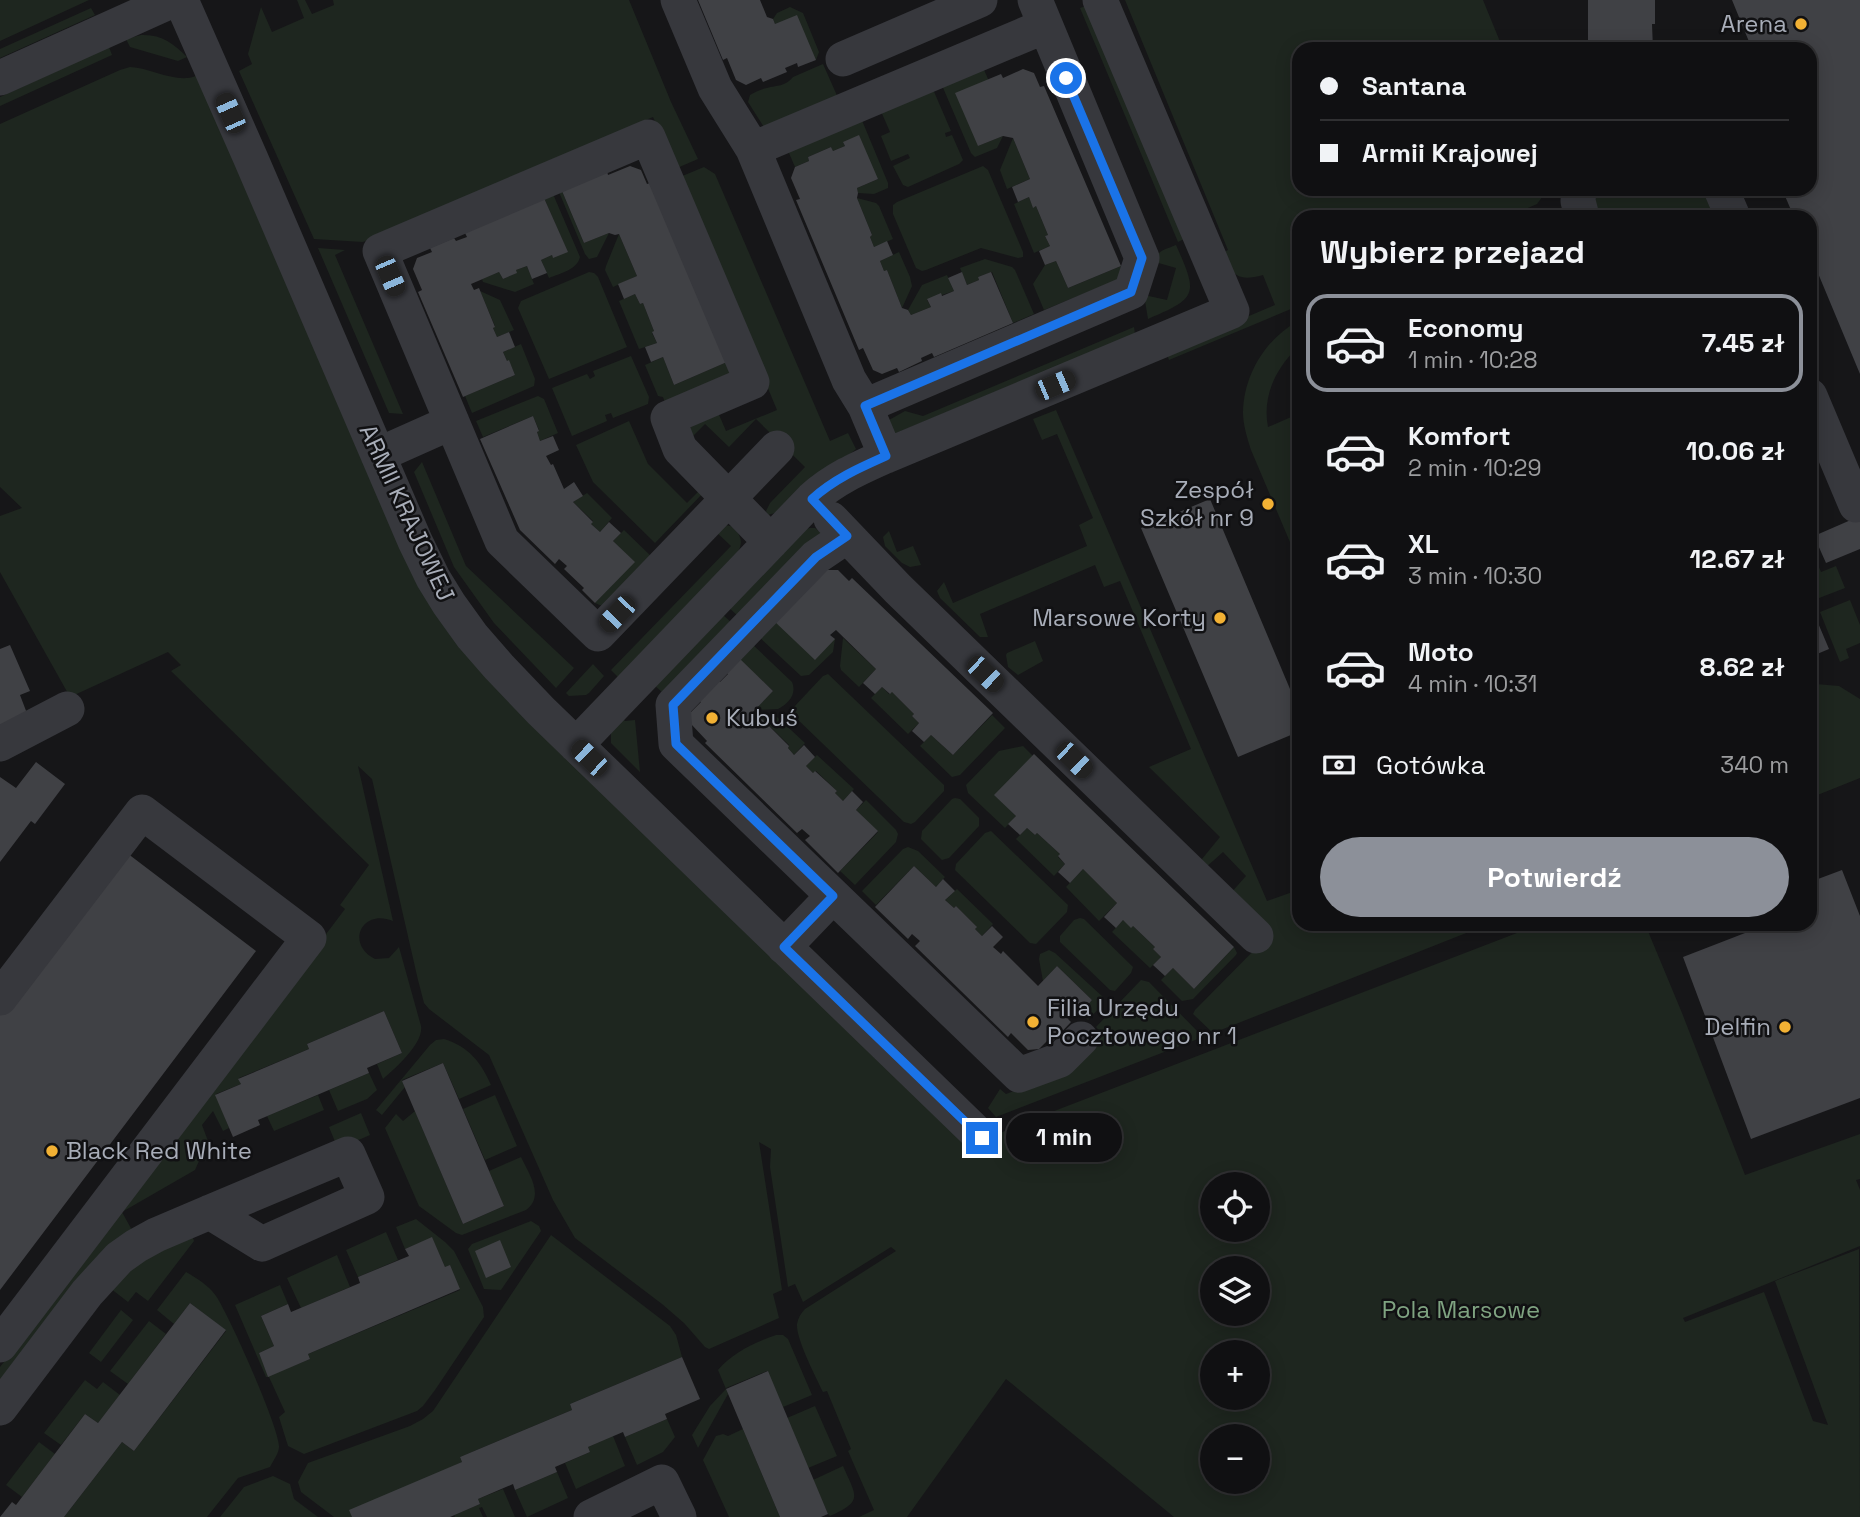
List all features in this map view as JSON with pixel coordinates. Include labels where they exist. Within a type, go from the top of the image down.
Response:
[{"type":"street","points":[[0,78],[173,0]]},
{"type":"street","name":"ARMII KRAJOWEJ","points":[[181,0],[415,541],[449,604],[499,667],[576,745],[982,1138]]},
{"type":"street","points":[[678,0],[715,88],[753,149],[849,380],[865,406],[886,456]]},
{"type":"street","points":[[843,59],[980,0]]},
{"type":"street","points":[[576,745],[826,486],[886,456],[1232,311],[1100,0]]},
{"type":"street","points":[[753,149],[1040,13],[1142,258],[1131,292],[865,406]]},
{"type":"street","points":[[771,542],[729,499],[680,449],[668,418],[752,382],[648,137],[380,251],[502,541],[598,634],[729,499],[777,448]]},
{"type":"street","points":[[1817,413],[1856,505],[1860,503]]},
{"type":"street","points":[[378,455],[452,422]]},
{"type":"street","points":[[812,499],[927,618],[1256,936]]},
{"type":"street","points":[[847,536],[816,557],[673,705],[676,744],[1019,1075],[1060,1060],[1081,1039]]},
{"type":"street","points":[[0,744],[67,709]]},
{"type":"street","points":[[0,998],[142,812],[309,937],[0,1345]]},
{"type":"street","points":[[784,947],[833,896]]},
{"type":"street","points":[[0,1408],[87,1293],[119,1258],[156,1235],[210,1212]]},
{"type":"street","points":[[591,1517],[662,1482],[679,1517]]},
{"type":"green space","points":[[0,0],[89,0],[0,41]]},
{"type":"green space","points":[[297,0],[305,0],[312,14],[334,5],[333,0],[629,0],[698,159],[677,168],[653,117],[363,242],[314,239],[239,71],[252,64],[248,54],[261,7],[272,32],[304,18]]},
{"type":"green space","points":[[1125,0],[1483,0],[1500,42],[1292,42],[1292,196],[1543,196],[1537,204],[1523,210],[1292,210],[1292,309],[1169,360],[1166,351],[1275,305],[1263,275],[1247,278],[1233,272],[1221,254],[1228,250]]},
{"type":"green space","points":[[1086,6],[1184,239],[1178,242],[1080,8]]},
{"type":"green space","points":[[790,7],[803,13],[819,52],[816,60],[775,24],[773,19],[777,13]]},
{"type":"green space","points":[[91,8],[95,15],[0,58],[0,49]]},
{"type":"green space","points":[[141,35],[166,40],[187,57],[178,61],[130,47],[126,39]]},
{"type":"green space","points":[[109,47],[112,55],[0,106],[0,97]]},
{"type":"green space","points":[[823,64],[839,100],[767,132],[748,102],[750,95],[784,84],[793,77]]},
{"type":"green space","points":[[982,65],[988,79],[978,146],[1003,136],[997,148],[975,157],[941,83]]},
{"type":"green space","name":"Pola Marsowe","points":[[130,67],[172,77],[196,76],[244,179],[399,545],[970,1148],[1013,1127],[1522,931],[1648,931],[1745,1175],[1860,1134],[1860,1179],[1856,1180],[1860,1190],[1860,1246],[1683,1318],[1685,1322],[1764,1292],[1813,1421],[1828,1425],[1775,1281],[1859,1249],[1860,1517],[1174,1517],[1006,1379],[907,1517],[859,1517],[874,1510],[848,1451],[851,1449],[827,1391],[823,1392],[807,1358],[797,1324],[805,1309],[896,1251],[891,1247],[803,1302],[795,1284],[788,1287],[770,1167],[771,1149],[759,1142],[782,1290],[773,1294],[779,1318],[709,1349],[662,1304],[575,1238],[553,1200],[489,1055],[424,1003],[372,779],[358,766],[393,921],[373,919],[366,923],[359,937],[366,953],[375,959],[389,958],[399,947],[421,1026],[421,1033],[414,1047],[383,1079],[377,1064],[402,1053],[384,1011],[307,1044],[309,1049],[239,1078],[241,1084],[216,1094],[229,1128],[223,1131],[213,1111],[202,1125],[208,1141],[195,1170],[122,1212],[133,1232],[0,1386],[0,1367],[175,1141],[172,1138],[345,909],[340,905],[369,865],[171,671],[181,665],[168,652],[70,697],[0,572],[0,516],[22,508],[0,487],[0,124]]},
{"type":"green space","points":[[932,87],[951,131],[945,133],[946,137],[952,135],[963,160],[908,187],[903,185],[893,166],[910,158],[908,154],[891,161],[881,136],[890,132],[880,109]]},
{"type":"green space","points":[[861,118],[888,188],[874,194],[858,193],[857,188],[878,179],[843,142],[845,146],[833,151],[831,147],[808,157],[809,161],[795,167],[789,153],[790,148]]},
{"type":"green space","points":[[1013,138],[1030,179],[1007,189],[1000,170]]},
{"type":"green space","points":[[983,166],[988,170],[1023,257],[981,248],[926,270],[916,268],[893,214],[893,205]]},
{"type":"green space","points":[[704,167],[715,174],[830,441],[848,433],[856,449],[827,467],[775,513],[768,515],[766,511],[770,503],[805,467],[756,419],[729,447],[705,424],[689,440],[685,431],[717,410],[726,431],[777,410],[680,177]]},
{"type":"green space","points":[[562,191],[584,243],[609,233],[597,257],[589,259],[585,254],[559,192]]},
{"type":"green space","points":[[553,194],[580,257],[572,268],[549,278],[541,260],[567,251],[544,198]]},
{"type":"green space","points":[[1595,196],[1706,196],[1712,210],[1597,210]]},
{"type":"green space","points":[[1029,197],[1033,207],[1036,206],[1050,246],[1034,253],[1014,204]]},
{"type":"green space","points":[[857,198],[879,206],[893,239],[874,247]]},
{"type":"green space","points":[[619,234],[637,276],[613,287],[605,270]]},
{"type":"green space","points":[[1176,245],[1188,274],[1189,292],[1177,305],[1148,319],[1144,295],[1167,300],[1176,268],[1155,262],[1157,255]]},
{"type":"green space","points":[[318,248],[345,250],[335,255],[403,414],[389,413]]},
{"type":"green space","points":[[899,252],[912,286],[902,308],[887,270],[884,271],[880,261]]},
{"type":"green space","points":[[985,259],[1015,270],[1034,314],[1013,323],[992,272],[967,285],[960,268]]},
{"type":"green space","points":[[1056,261],[1068,288],[1121,266],[1122,271],[1117,280],[1044,310],[1033,284],[1045,265]]},
{"type":"green space","points":[[527,266],[534,284],[515,292],[483,282],[482,279],[499,272],[503,279]]},
{"type":"green space","points":[[589,272],[598,277],[627,347],[549,379],[518,308],[521,301]]},
{"type":"green space","points":[[947,275],[954,291],[927,300],[931,307],[911,315],[908,310],[922,285]]},
{"type":"green space","points":[[480,291],[500,300],[514,330],[497,337]]},
{"type":"green space","points":[[635,294],[640,304],[643,303],[657,343],[639,349],[619,301]]},
{"type":"green space","points":[[1292,325],[1292,353],[1273,383],[1267,404],[1267,416],[1268,427],[1292,417],[1292,547],[1251,450],[1243,412],[1252,371],[1267,348]]},
{"type":"green space","points":[[1134,327],[1135,334],[894,434],[889,420],[905,411],[923,416]]},
{"type":"green space","points":[[521,344],[535,379],[534,386],[472,413],[465,396],[515,375],[503,352]]},
{"type":"green space","points":[[631,356],[649,397],[648,404],[613,418],[611,413],[605,415],[607,421],[572,436],[552,388],[587,374],[590,379],[595,376],[593,371]]},
{"type":"green space","points":[[663,357],[674,385],[727,362],[730,373],[666,405],[663,397],[658,396],[645,365]]},
{"type":"green space","points":[[538,396],[544,399],[558,433],[540,441],[533,416],[483,437],[476,421]]},
{"type":"green space","points":[[1056,410],[1267,901],[1292,892],[1292,931],[1471,931],[1213,1033],[1193,1014],[1271,933],[1230,894],[1246,876],[1223,852],[1204,869],[1202,859],[1220,837],[1149,767],[1191,749],[1120,581],[1104,587],[1095,565],[980,614],[988,637],[980,637],[940,598],[937,591],[944,582],[953,603],[1087,546],[1079,525],[1093,518],[1057,434],[1042,440],[1033,419]]},
{"type":"green space","points":[[629,421],[648,464],[687,503],[703,487],[706,490],[655,543],[593,482],[576,445]]},
{"type":"green space","points":[[422,462],[466,566],[574,668],[556,688],[494,623],[454,567],[414,472]]},
{"type":"green space","points":[[587,493],[612,518],[600,532],[591,524],[593,521],[573,502]]},
{"type":"green space","points":[[724,525],[731,526],[739,534],[741,544],[738,552],[619,678],[611,670],[731,546],[714,530]]},
{"type":"green space","points":[[815,528],[823,535],[738,616],[728,607],[806,529]]},
{"type":"green space","points":[[624,530],[653,558],[602,606],[595,603],[634,562],[613,541]]},
{"type":"green space","points":[[889,531],[897,552],[913,546],[921,565],[910,567],[902,563],[885,546],[883,537]]},
{"type":"green space","points":[[1817,562],[1821,572],[1836,566],[1845,588],[1817,599]]},
{"type":"green space","points":[[1850,600],[1860,625],[1860,643],[1846,649],[1849,658],[1840,662],[1820,612]]},
{"type":"green space","points":[[722,614],[731,622],[663,693],[654,685]]},
{"type":"green space","points":[[773,620],[835,639],[833,652],[809,675],[801,676],[758,636]]},
{"type":"green space","points":[[843,638],[876,669],[859,687],[841,670]]},
{"type":"green space","points":[[1035,641],[1043,661],[1018,675],[1008,667],[1007,653]]},
{"type":"green space","points":[[751,643],[792,682],[791,698],[778,709],[754,710],[773,691],[738,658]]},
{"type":"green space","points":[[593,664],[604,676],[586,695],[569,696],[566,693]]},
{"type":"green space","points":[[828,674],[944,785],[944,791],[915,822],[904,822],[794,716],[794,707]]},
{"type":"green space","points":[[1817,684],[1839,686],[1860,699],[1860,778],[1817,795]]},
{"type":"green space","points":[[882,687],[889,694],[892,692],[914,714],[912,716],[919,723],[908,734],[871,698]]},
{"type":"green space","points":[[992,715],[1005,728],[960,775],[952,777],[920,746],[931,735],[953,755]]},
{"type":"green space","points":[[759,716],[777,717],[805,743],[794,755],[788,748],[789,745]]},
{"type":"green space","points":[[622,718],[625,721],[635,720],[640,772],[611,743],[611,733]]},
{"type":"green space","points":[[1023,746],[1033,756],[995,795],[1016,816],[1005,828],[968,793],[966,785],[999,751]]},
{"type":"green space","points":[[817,755],[854,789],[843,801],[835,793],[837,791],[816,771],[813,773],[806,766]]},
{"type":"green space","points":[[955,798],[960,799],[979,818],[979,826],[949,858],[942,860],[921,839],[922,831]]},
{"type":"green space","points":[[866,800],[898,834],[896,842],[855,885],[840,871],[878,832],[856,810]]},
{"type":"green space","points":[[1027,828],[1035,835],[1037,833],[1060,854],[1058,857],[1065,864],[1054,876],[1016,839]]},
{"type":"green space","points":[[991,831],[1068,905],[1067,912],[1036,944],[1030,943],[955,870],[956,864],[985,833]]},
{"type":"green space","points":[[908,847],[918,851],[945,877],[936,887],[914,866],[876,905],[862,891]]},
{"type":"green space","points":[[1083,869],[1117,903],[1099,921],[1066,887]]},
{"type":"green space","points":[[957,889],[993,924],[982,936],[956,906],[954,908],[945,900]]},
{"type":"green space","points":[[1080,918],[1133,967],[1115,991],[1110,990],[1060,942],[1060,936],[1074,920]]},
{"type":"green space","points":[[1123,920],[1155,947],[1153,949],[1161,957],[1150,968],[1112,932]]},
{"type":"green space","points":[[1234,947],[1236,955],[1193,999],[1182,1001],[1161,980],[1173,968],[1194,989]]},
{"type":"green space","points":[[1049,950],[1103,997],[1103,1004],[1088,1020],[1081,1012],[1092,1000],[1057,966],[1043,981],[1039,959],[1040,954]]},
{"type":"green space","points":[[1141,980],[1149,982],[1203,1037],[996,1117],[988,1108],[1000,1089],[1006,1094],[1067,1071],[1103,1035],[1096,1027]]},
{"type":"green space","points":[[444,1039],[473,1056],[491,1085],[459,1099],[443,1063],[402,1080],[405,1087],[382,1115],[376,1110],[430,1045],[436,1040]]},
{"type":"green space","points":[[369,1073],[377,1090],[367,1099],[338,1111],[329,1090]]},
{"type":"green space","points":[[318,1095],[324,1110],[274,1131],[267,1116]]},
{"type":"green space","points":[[495,1095],[517,1146],[485,1160],[463,1109]]},
{"type":"green space","points":[[415,1111],[463,1224],[504,1206],[489,1171],[521,1157],[534,1185],[532,1204],[526,1210],[462,1235],[419,1206],[385,1128],[396,1114],[403,1121]]},
{"type":"green space","points":[[361,1113],[370,1135],[338,1149],[329,1127]]},
{"type":"green space","points":[[416,1219],[454,1251],[483,1307],[484,1317],[435,1390],[417,1411],[304,1454],[288,1446],[279,1417],[285,1412],[269,1377],[266,1377],[235,1305],[280,1285],[288,1304],[261,1316],[274,1346],[259,1353],[268,1376],[310,1359],[308,1354],[460,1290],[445,1267],[432,1238],[405,1249],[396,1227]]},
{"type":"green space","points":[[531,1221],[539,1226],[541,1231],[501,1290],[484,1289],[468,1249],[472,1244]]},
{"type":"green space","points":[[386,1232],[398,1260],[358,1277],[346,1250]]},
{"type":"green space","points":[[192,1235],[194,1241],[148,1301],[136,1292],[128,1302],[110,1288],[132,1265]]},
{"type":"green space","points":[[551,1235],[670,1326],[676,1335],[682,1357],[570,1404],[572,1410],[460,1457],[462,1462],[352,1517],[334,1517],[301,1492],[298,1482],[308,1463],[410,1426],[433,1411]]},
{"type":"green space","points":[[337,1255],[350,1287],[301,1308],[287,1278]]},
{"type":"green space","points":[[186,1272],[213,1292],[231,1324],[271,1418],[279,1447],[277,1454],[270,1467],[238,1478],[207,1517],[64,1517],[122,1442],[134,1451],[226,1331],[190,1303],[174,1324],[157,1310]]},
{"type":"green space","points":[[121,1310],[133,1320],[101,1362],[89,1353]]},
{"type":"green space","points":[[149,1321],[166,1334],[128,1384],[110,1371]]},
{"type":"green space","points":[[776,1335],[783,1335],[788,1339],[812,1395],[783,1407],[767,1371],[726,1388],[728,1394],[698,1448],[692,1435],[710,1406],[726,1389],[718,1370],[744,1349]]},
{"type":"green space","points":[[85,1380],[97,1389],[103,1382],[120,1395],[98,1423],[85,1414],[61,1445],[44,1433]]},
{"type":"green space","points":[[815,1406],[837,1456],[808,1468],[787,1418]]},
{"type":"green space","points":[[667,1419],[675,1437],[663,1452],[637,1465],[625,1437]]},
{"type":"green space","points":[[743,1429],[780,1517],[729,1517],[703,1460],[716,1436],[728,1436]]},
{"type":"green space","points":[[613,1436],[625,1466],[576,1489],[565,1463],[590,1452],[588,1447]]},
{"type":"green space","points":[[39,1442],[55,1454],[22,1497],[6,1485]]},
{"type":"green space","points":[[843,1466],[854,1497],[848,1506],[830,1516],[813,1480]]},
{"type":"green space","points":[[557,1472],[568,1498],[527,1517],[515,1490]]},
{"type":"green space","points":[[273,1476],[290,1484],[294,1499],[318,1517],[220,1517],[244,1487]]},
{"type":"green space","points":[[503,1489],[515,1517],[487,1517],[482,1507],[479,1508],[483,1517],[455,1517],[454,1515],[480,1504],[478,1499]]},
{"type":"building","points":[[698,0],[760,0],[767,17],[773,19],[775,24],[797,15],[816,60],[798,67],[797,63],[785,68],[787,72],[763,82],[761,78],[746,85],[736,80],[727,58],[723,60]]},
{"type":"building","points":[[1588,0],[1655,0],[1653,42],[1588,42]]},
{"type":"building","points":[[1732,0],[1860,0],[1860,374],[1817,271],[1817,210],[1791,210],[1785,196],[1817,196],[1817,42],[1749,42]]},
{"type":"building","points":[[1023,69],[1034,73],[1040,87],[1044,86],[1121,266],[1068,288],[1056,261],[1045,265],[1039,251],[1050,246],[1036,206],[1033,208],[1029,197],[1018,202],[1012,187],[1030,179],[1013,138],[1003,136],[978,146],[955,93],[1001,74],[1003,78]]},
{"type":"building","points":[[859,135],[878,179],[857,188],[857,198],[874,247],[887,241],[893,255],[880,261],[884,271],[887,270],[902,308],[908,310],[911,315],[931,307],[927,299],[954,291],[948,278],[962,272],[967,285],[991,272],[1013,323],[934,357],[932,353],[899,372],[897,368],[882,374],[873,370],[863,348],[859,350],[796,200],[800,199],[791,178],[795,167],[809,161],[808,157],[831,147],[833,151],[845,146],[843,142]]},
{"type":"building","points":[[630,166],[641,170],[647,184],[650,183],[727,362],[674,385],[663,357],[651,362],[645,347],[657,343],[643,303],[640,304],[635,294],[624,299],[618,284],[637,276],[619,234],[609,233],[584,243],[562,191],[607,171],[608,175]]},
{"type":"building","points":[[544,198],[568,252],[541,260],[547,273],[532,279],[527,266],[503,279],[499,272],[471,284],[474,290],[479,288],[497,337],[509,332],[515,347],[503,352],[515,375],[463,397],[418,292],[422,290],[413,269],[417,258],[432,252],[430,248],[454,238],[456,241],[467,237],[465,233]]},
{"type":"building","points":[[533,416],[540,441],[553,436],[559,450],[546,456],[551,465],[553,464],[564,489],[574,482],[583,496],[573,502],[600,532],[609,522],[621,533],[613,541],[635,562],[595,603],[564,569],[567,566],[559,559],[555,564],[520,530],[480,439]]},
{"type":"building","name":"Marsowe Korty","points":[[1210,499],[1292,694],[1292,734],[1238,757],[1141,528]]},
{"type":"building","points":[[1860,516],[1860,549],[1826,563],[1817,543],[1817,535]]},
{"type":"building","points":[[827,570],[838,570],[849,581],[852,578],[993,713],[953,755],[931,735],[924,742],[912,731],[919,723],[912,716],[914,714],[892,692],[890,694],[882,687],[875,694],[863,683],[876,669],[836,630],[830,635],[835,639],[815,660],[773,620]]},
{"type":"building","points":[[1817,621],[1829,649],[1817,654]]},
{"type":"building","points":[[10,645],[30,691],[20,695],[28,716],[0,728],[0,649]]},
{"type":"building","points":[[738,657],[773,691],[750,715],[755,720],[759,716],[789,746],[794,755],[804,745],[815,757],[806,766],[837,791],[835,793],[843,801],[852,791],[863,802],[856,810],[878,831],[838,873],[805,840],[810,836],[802,829],[797,833],[705,743],[707,741],[691,724],[690,713],[701,702],[698,699],[716,679],[720,682],[728,674],[725,671]]},
{"type":"building","points":[[1034,754],[1234,947],[1194,989],[1173,968],[1165,976],[1153,965],[1161,957],[1153,949],[1155,947],[1133,926],[1131,928],[1123,920],[1116,928],[1104,917],[1117,903],[1083,869],[1070,883],[1058,872],[1065,864],[1058,856],[1060,854],[1037,833],[1035,835],[1027,828],[1020,835],[1008,824],[1016,816],[994,795]]},
{"type":"building","points":[[36,762],[65,784],[35,824],[31,821],[0,862],[0,777],[16,788]]},
{"type":"building","name":"Black Red White","points":[[123,850],[256,951],[0,1290],[0,1013]]},
{"type":"building","points":[[914,866],[936,887],[943,879],[955,891],[945,900],[954,908],[956,906],[977,927],[975,929],[982,936],[992,926],[1003,937],[993,947],[1001,954],[1003,951],[1038,986],[1057,966],[1092,1000],[1080,1014],[1076,1010],[1068,1019],[1071,1022],[1053,1041],[1050,1038],[1039,1049],[1028,1050],[1011,1033],[1008,1037],[915,946],[920,941],[912,934],[908,939],[875,907]]},
{"type":"building","name":"Delfin","points":[[1842,870],[1860,916],[1860,1098],[1751,1139],[1683,957],[1745,933],[1744,931],[1817,931],[1817,879]]},
{"type":"building","points":[[384,1011],[402,1053],[367,1068],[369,1073],[258,1120],[260,1125],[233,1137],[215,1095],[241,1084],[238,1079],[309,1049],[307,1044]]},
{"type":"building","points":[[443,1063],[504,1206],[463,1224],[402,1081]]},
{"type":"building","points":[[432,1237],[445,1267],[450,1265],[460,1289],[308,1354],[310,1359],[268,1377],[259,1353],[274,1346],[261,1316],[288,1304],[291,1312],[360,1283],[358,1277],[409,1256],[405,1249]]},
{"type":"building","points":[[500,1240],[511,1267],[486,1278],[475,1251]]},
{"type":"building","points":[[190,1303],[226,1330],[134,1451],[122,1442],[64,1517],[0,1517],[12,1502],[16,1505],[85,1414],[98,1423]]},
{"type":"building","points":[[682,1357],[700,1399],[665,1414],[667,1419],[625,1437],[623,1432],[588,1447],[590,1452],[555,1467],[557,1472],[515,1490],[513,1484],[478,1499],[480,1504],[450,1517],[352,1517],[349,1510],[462,1462],[460,1457],[572,1410],[570,1404]]},
{"type":"building","points":[[768,1371],[828,1514],[821,1517],[780,1517],[726,1389]]},
{"type":"place","name":"Arena","points":[[1801,24]]},
{"type":"place","name":"Zespół Szkół nr 9","points":[[1268,504]]},
{"type":"place","name":"Marsowe Korty","points":[[1220,618]]},
{"type":"place","name":"Kubuś","points":[[712,718]]},
{"type":"place","name":"Filia Urzędu Pocztowego nr 1","points":[[1033,1022]]},
{"type":"place","name":"Delfin","points":[[1785,1027]]},
{"type":"place","name":"Black Red White","points":[[52,1151]]},
{"type":"route","points":[[982,1138],[784,947],[833,896],[676,744],[673,705],[816,557],[847,536],[812,499],[844,475],[886,456],[865,406],[1131,292],[1142,258],[1066,78]]}]
